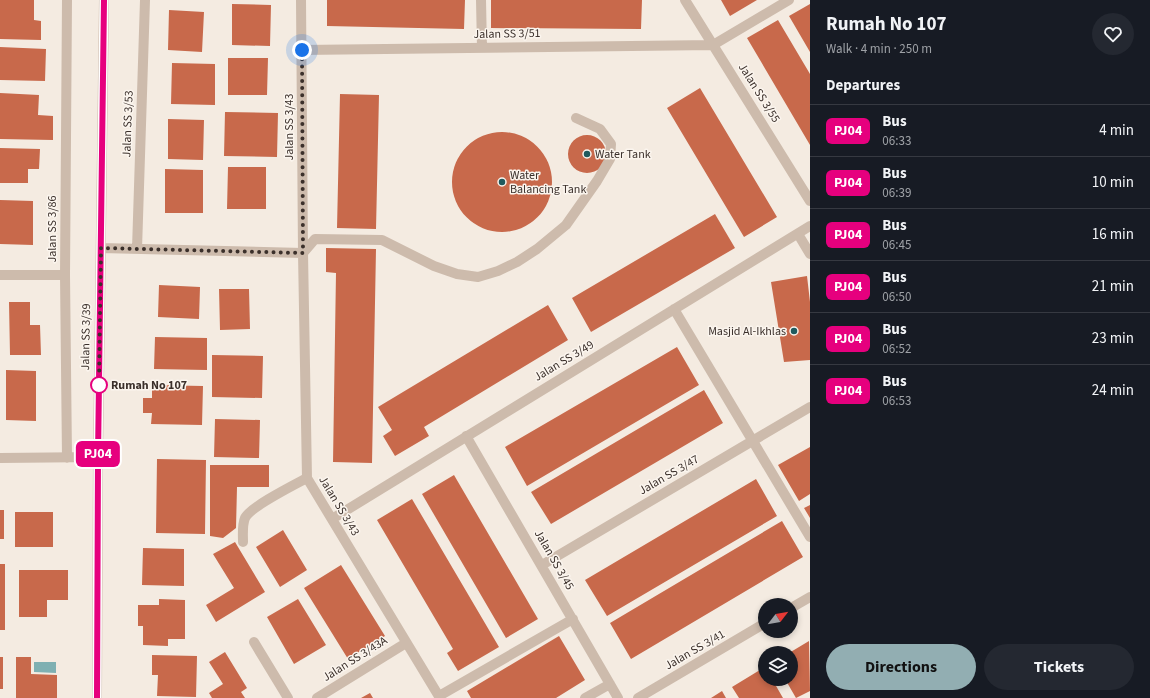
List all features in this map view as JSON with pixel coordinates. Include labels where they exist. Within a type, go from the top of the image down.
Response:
[{"type":"street","name":"Jalan SS 3/86","points":[[66,0],[65,275],[67,458]]},
{"type":"street","name":"Jalan SS 3/39","points":[[97,698],[98,457],[104,0]]},
{"type":"street","name":"Jalan SS 3/53","points":[[137,249],[145,0]]},
{"type":"street","name":"Jalan SS 3/43","points":[[301,0],[307,478],[439,697]]},
{"type":"street","points":[[481,0],[482,48]]},
{"type":"street","name":"Jalan SS 3/55","points":[[685,0],[810,201]]},
{"type":"street","points":[[713,45],[789,0]]},
{"type":"street","name":"Jalan SS 3/51","points":[[302,50],[713,45]]},
{"type":"street","points":[[101,248],[303,253],[315,239],[382,240],[434,266],[457,274],[478,277],[498,271],[517,262],[537,249],[566,225],[597,181],[610,159],[611,144],[600,129],[576,118]]},
{"type":"street","name":"Jalan SS 3/49","points":[[332,519],[810,226]]},
{"type":"street","points":[[798,234],[810,254]]},
{"type":"street","points":[[0,275],[65,275]]},
{"type":"street","points":[[674,310],[810,537]]},
{"type":"street","name":"Jalan SS 3/47","points":[[542,565],[810,407]]},
{"type":"street","name":"Jalan SS 3/45","points":[[466,436],[618,698]]},
{"type":"street","points":[[0,458],[98,457]]},
{"type":"street","points":[[243,542],[243,523],[248,514],[265,502],[307,478]]},
{"type":"street","points":[[798,604],[810,597]]},
{"type":"street","points":[[439,697],[573,619]]},
{"type":"street","name":"Jalan SS 3/41","points":[[638,698],[758,628]]},
{"type":"street","points":[[254,642],[288,698]]},
{"type":"street","name":"Jalan SS 3/43A","points":[[316,698],[406,643]]},
{"type":"street","points":[[585,698],[610,684]]},
{"type":"water","points":[[34,662],[56,662],[56,673],[34,672]]},
{"type":"building","points":[[0,0],[34,0],[34,20],[41,21],[41,40],[0,39]]},
{"type":"building","points":[[327,0],[465,0],[464,29],[327,26]]},
{"type":"building","points":[[491,0],[642,0],[641,29],[491,28]]},
{"type":"building","points":[[721,0],[757,0],[730,16]]},
{"type":"building","points":[[232,4],[271,5],[270,46],[232,45]]},
{"type":"building","points":[[810,4],[810,52],[789,16]]},
{"type":"building","points":[[169,10],[204,12],[202,52],[168,50]]},
{"type":"building","points":[[778,20],[810,74],[810,145],[747,38]]},
{"type":"building","points":[[0,47],[46,49],[45,81],[0,80]]},
{"type":"building","points":[[228,58],[268,58],[267,95],[228,95]]},
{"type":"building","points":[[172,63],[215,64],[215,105],[171,104]]},
{"type":"building","points":[[700,88],[777,217],[744,237],[667,108]]},
{"type":"building","points":[[0,93],[39,95],[38,115],[53,116],[53,140],[0,139]]},
{"type":"building","points":[[340,94],[379,95],[376,229],[337,228]]},
{"type":"building","points":[[225,112],[278,113],[277,157],[224,156]]},
{"type":"building","points":[[168,119],[204,120],[203,160],[168,159]]},
{"type":"building","name":"Water Balancing Tank","points":[[502,132],[521,136],[537,147],[548,163],[552,182],[548,201],[537,217],[521,228],[502,232],[483,228],[467,217],[456,201],[452,182],[456,163],[467,147],[483,136]]},
{"type":"building","name":"Water Tank","points":[[587,135],[597,138],[603,144],[606,154],[603,164],[597,170],[587,173],[577,170],[571,164],[568,154],[571,144],[577,138]]},
{"type":"building","points":[[0,148],[40,149],[39,169],[28,169],[28,183],[0,183]]},
{"type":"building","points":[[228,167],[266,167],[266,209],[227,209]]},
{"type":"building","points":[[165,169],[203,170],[203,213],[165,213]]},
{"type":"building","points":[[0,200],[33,201],[33,245],[0,244]]},
{"type":"building","points":[[715,214],[735,248],[591,332],[572,298]]},
{"type":"building","points":[[326,248],[376,249],[372,463],[333,462],[336,273],[326,272]]},
{"type":"building","name":"Masjid Al-Ikhlas","points":[[807,276],[810,302],[810,360],[784,362],[771,282]]},
{"type":"building","points":[[159,285],[200,287],[199,319],[158,317]]},
{"type":"building","points":[[219,289],[249,289],[250,329],[220,330]]},
{"type":"building","points":[[9,302],[30,302],[30,325],[40,325],[41,355],[10,355]]},
{"type":"building","points":[[548,305],[568,340],[424,427],[429,436],[395,456],[383,436],[392,430],[378,407]]},
{"type":"building","points":[[155,337],[207,338],[207,370],[154,369]]},
{"type":"building","points":[[677,347],[699,385],[527,486],[505,447]]},
{"type":"building","points":[[212,355],[263,356],[262,398],[212,397]]},
{"type":"building","points":[[6,370],[36,371],[36,421],[6,420]]},
{"type":"building","points":[[152,385],[203,386],[202,425],[151,424],[152,413],[143,413],[143,398],[152,398]]},
{"type":"building","points":[[704,390],[723,423],[551,524],[531,492]]},
{"type":"building","points":[[215,419],[260,420],[259,458],[214,457]]},
{"type":"building","points":[[810,447],[810,494],[799,501],[778,465]]},
{"type":"building","points":[[157,459],[206,460],[205,534],[156,533]]},
{"type":"building","points":[[210,465],[269,465],[269,487],[237,487],[236,528],[223,538],[210,536]]},
{"type":"building","points":[[454,475],[538,619],[506,638],[422,494]]},
{"type":"building","points":[[756,479],[777,516],[607,616],[585,580]]},
{"type":"building","points":[[412,499],[499,647],[458,671],[447,653],[453,649],[377,520]]},
{"type":"building","points":[[810,505],[810,518],[804,508]]},
{"type":"building","points":[[0,510],[4,510],[4,539],[0,539]]},
{"type":"building","points":[[15,512],[53,512],[53,547],[15,547]]},
{"type":"building","points":[[782,521],[803,557],[631,659],[610,623]]},
{"type":"building","points":[[283,530],[307,570],[280,587],[256,547]]},
{"type":"building","points":[[235,542],[265,592],[216,622],[206,605],[234,588],[213,554]]},
{"type":"building","points":[[143,548],[184,549],[184,586],[142,585]]},
{"type":"building","points":[[0,564],[5,564],[5,630],[0,630]]},
{"type":"building","points":[[341,565],[385,636],[348,659],[304,588]]},
{"type":"building","points":[[19,570],[68,570],[68,600],[47,600],[47,617],[19,617]]},
{"type":"building","points":[[159,599],[185,600],[185,639],[168,639],[168,646],[143,645],[143,626],[138,626],[138,605],[159,605]]},
{"type":"building","points":[[298,599],[326,645],[294,664],[267,617]]},
{"type":"building","points":[[559,636],[585,680],[556,698],[471,698],[467,691]]},
{"type":"building","points":[[809,641],[810,691],[796,698],[789,686],[798,686],[798,648]]},
{"type":"building","points":[[225,652],[247,688],[241,692],[245,698],[212,698],[209,693],[223,684],[209,662]]},
{"type":"building","points":[[152,655],[197,656],[196,697],[157,696],[158,675],[152,675]]},
{"type":"building","points":[[0,657],[3,657],[3,689],[0,689]]},
{"type":"building","points":[[16,657],[31,657],[31,674],[57,675],[57,698],[16,698]]},
{"type":"building","points":[[758,671],[758,686],[776,686],[783,698],[739,698],[732,687]]},
{"type":"building","points":[[722,691],[726,698],[711,698]]},
{"type":"building","points":[[370,693],[373,698],[361,698]]},
{"type":"bus line","name":"PJ04","points":[[97,698],[98,457],[104,0]]},
{"type":"place","name":"Water Tank","points":[[587,154]]},
{"type":"place","name":"Water Balancing Tank","points":[[502,182]]},
{"type":"place","name":"Masjid Al-Ikhlas","points":[[794,331]]},
{"type":"place","name":"Rumah No 107","points":[[99,385]]},
{"type":"route","points":[[99,385],[101,248],[303,253],[302,50]]}]
